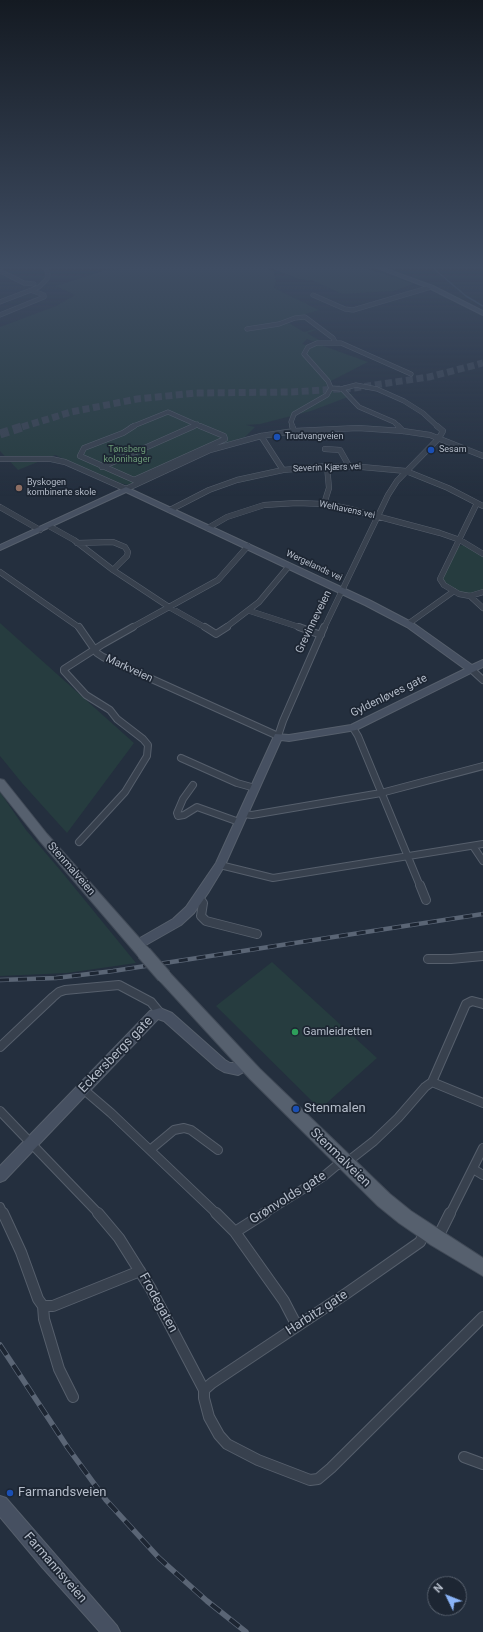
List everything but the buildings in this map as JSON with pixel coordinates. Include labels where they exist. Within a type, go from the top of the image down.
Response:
[{"type":"main road","name":"Wergelands vei","points":[[126,489],[343,590],[408,624],[440,645],[471,669]]},
{"type":"main road","points":[[0,548],[126,489]]},
{"type":"main road","name":"Gyldenløves gate","points":[[278,736],[289,738],[353,728],[483,663]]},
{"type":"main road","name":"Grevinneveien","points":[[140,949],[177,922],[190,910],[199,898],[220,865],[278,736]]},
{"type":"main road","name":"Stenmalveien","points":[[0,783],[43,837],[140,949],[245,1065],[384,1200],[431,1235],[483,1268]]},
{"type":"main road","name":"Eckersbergs gate","points":[[0,1175],[150,1018],[160,1013],[168,1017],[221,1064],[228,1068],[238,1069],[245,1065]]},
{"type":"main road","name":"Farmannsveien","points":[[0,1504],[111,1632]]},
{"type":"street","points":[[312,344],[308,347],[304,354],[328,380],[332,388]]},
{"type":"street","points":[[345,344],[394,368],[411,374]]},
{"type":"street","points":[[332,388],[341,389],[350,386],[362,385],[390,394],[411,405],[436,424],[443,431],[439,438]]},
{"type":"street","points":[[332,388],[342,389],[359,407],[394,422],[403,431]]},
{"type":"street","points":[[294,431],[291,422],[294,414],[327,395],[332,388]]},
{"type":"street","points":[[166,412],[172,413],[197,424],[224,436],[225,438],[134,480],[82,458],[81,454],[84,448],[123,433],[130,427],[166,412]]},
{"type":"street","points":[[102,467],[197,424]]},
{"type":"street","points":[[0,459],[51,459],[65,462],[126,489],[197,456],[229,444],[261,436],[294,431],[358,428],[403,431],[439,438],[483,456]]},
{"type":"street","points":[[261,436],[283,470]]},
{"type":"street","name":"Grevinneveien","points":[[278,736],[295,692],[377,516],[393,487],[406,471],[439,438]]},
{"type":"street","points":[[325,449],[340,450],[349,466]]},
{"type":"street","points":[[324,504],[329,488],[328,470],[326,466]]},
{"type":"street","name":"Severin Kjærs vei","points":[[170,510],[195,496],[220,486],[258,475],[283,470],[326,466],[349,466],[406,471],[448,488],[480,505]]},
{"type":"street","name":"Welhavens vei","points":[[208,528],[227,517],[245,510],[264,506],[297,503],[324,504],[377,516],[440,533],[460,540],[483,554]]},
{"type":"street","points":[[480,505],[460,536],[460,540],[440,579],[444,586],[470,596],[483,608]]},
{"type":"street","points":[[0,507],[40,530]]},
{"type":"street","points":[[49,526],[77,543],[113,570],[169,607],[216,634],[250,611],[268,593],[289,566]]},
{"type":"street","points":[[77,543],[113,542],[125,547],[128,552],[127,556],[113,570]]},
{"type":"street","points":[[79,842],[91,828],[122,798],[147,756],[148,745],[143,739],[117,719],[110,710],[91,699],[64,671],[66,667],[95,649],[218,580],[248,546]]},
{"type":"street","name":"Markveien","points":[[2,575],[78,626],[84,632],[95,649],[103,657],[278,736]]},
{"type":"street","points":[[408,624],[454,591]]},
{"type":"street","points":[[470,596],[483,592]]},
{"type":"street","points":[[250,611],[321,635]]},
{"type":"street","name":"Wergelands vei","points":[[471,669],[483,680]]},
{"type":"street","points":[[353,728],[358,736],[426,900]]},
{"type":"street","points":[[181,758],[237,783],[255,788]]},
{"type":"street","points":[[193,785],[183,799],[177,813],[178,816],[184,815],[197,807],[241,818],[381,793],[483,766]]},
{"type":"street","points":[[220,865],[273,878],[483,844]]},
{"type":"street","points":[[473,846],[483,861]]},
{"type":"street","points":[[199,898],[203,903],[201,916],[206,921],[256,934]]},
{"type":"street","points":[[428,958],[451,959],[483,956]]},
{"type":"street","points":[[0,1047],[53,997],[59,992],[65,990],[119,985],[150,1002],[160,1013]]},
{"type":"street","name":"Grønvolds gate","points":[[235,1232],[351,1159],[374,1141],[398,1118],[425,1087],[432,1082],[466,1004],[472,1002],[483,1004]]},
{"type":"street","points":[[432,1082],[483,1104]]},
{"type":"street","points":[[83,1089],[111,1112],[235,1232],[284,1300],[298,1326]]},
{"type":"street","name":"Frodegaten","points":[[0,1111],[101,1216],[119,1238],[140,1271],[204,1390],[204,1398],[209,1417],[219,1435],[227,1444],[258,1460],[310,1480],[318,1478],[331,1468],[483,1317]]},
{"type":"street","points":[[150,1150],[174,1130],[184,1128],[191,1130],[218,1150]]},
{"type":"street","name":"Harbitz gate","points":[[204,1390],[212,1382],[336,1301],[431,1235],[473,1169],[483,1148]]},
{"type":"street","points":[[473,1169],[483,1175]]},
{"type":"street","points":[[0,1207],[21,1252],[38,1299],[43,1306],[44,1319],[59,1368],[66,1387],[73,1397]]},
{"type":"street","points":[[43,1306],[53,1306],[140,1271]]},
{"type":"street","points":[[464,1457],[483,1464]]},
{"type":"green space","name":"Tønsberg kolonihager","points":[[0,344],[318,344],[368,362],[327,383],[353,395],[311,411],[260,424],[246,425],[255,427],[245,437],[218,445],[182,459],[128,485],[55,455],[18,470],[0,451]]},
{"type":"green space","points":[[464,545],[483,556],[483,590],[470,594],[461,593],[446,584],[442,579],[459,546]]},
{"type":"green space","points":[[0,623],[134,743],[67,833],[0,756]]},
{"type":"green space","points":[[0,792],[26,830],[136,963],[67,973],[0,976]]},
{"type":"green space","name":"Gamleidretten","points":[[272,962],[377,1058],[320,1109],[216,1006]]},
{"type":"tunnel","points":[[22,427],[71,412],[137,399],[196,393],[292,392],[354,388],[429,377],[483,363]]},
{"type":"tunnel","points":[[0,434],[25,426]]},
{"type":"railway","points":[[0,980],[56,978],[113,971],[483,914]]},
{"type":"railway","points":[[0,1345],[68,1448],[106,1500],[159,1558],[207,1601],[246,1632]]},
{"type":"place","name":"Trudvangveien","points":[[277,437]]},
{"type":"place","name":"Sesam","points":[[431,450]]},
{"type":"place","name":"Byskogen kombinerte skole","points":[[19,488]]},
{"type":"place","name":"Gamleidretten","points":[[295,1032]]},
{"type":"place","name":"Stenmalen","points":[[296,1109]]},
{"type":"place","name":"Farmandsveien","points":[[10,1493]]}]
